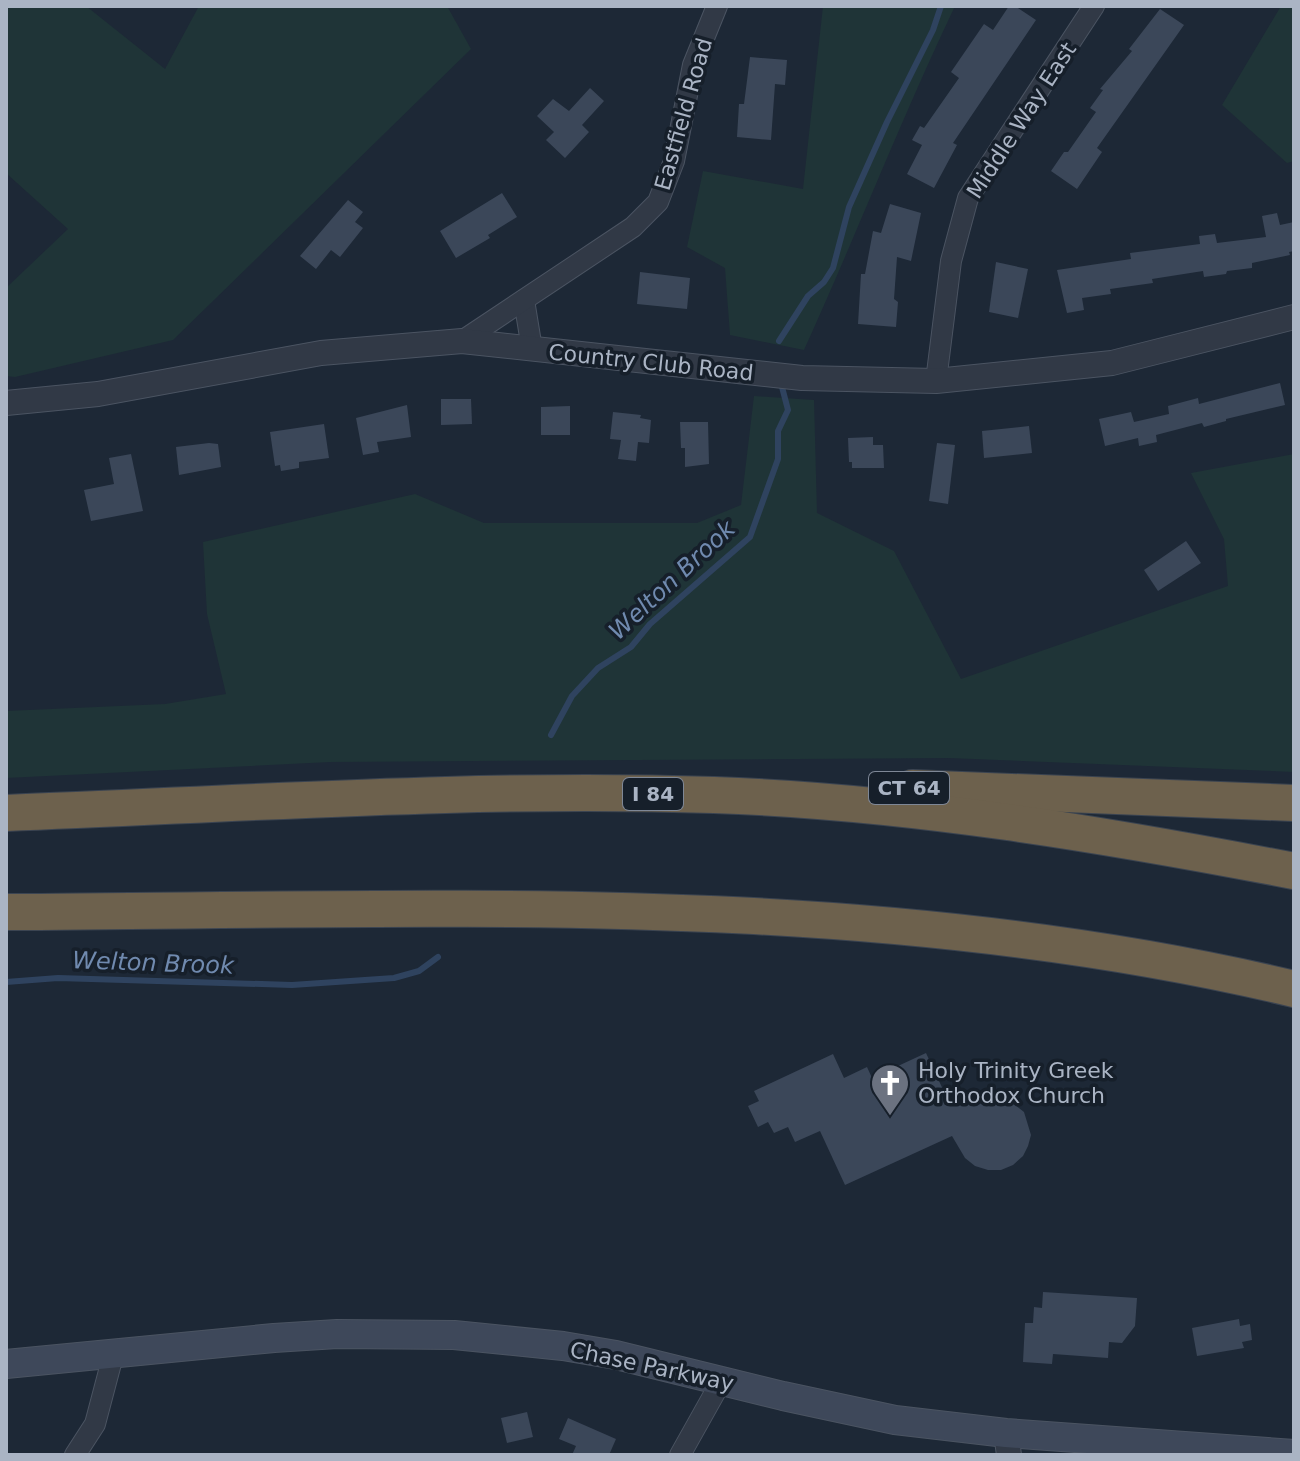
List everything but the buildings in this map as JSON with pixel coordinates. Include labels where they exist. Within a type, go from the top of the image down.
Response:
[{"type":"highway","name":"CT 64","points":[[524,795],[686,785],[807,784],[1294,803]]},
{"type":"highway","name":"I 84","points":[[6,813],[524,795],[715,795],[922,810],[1105,836],[1294,871]]},
{"type":"highway","points":[[6,912],[603,911],[814,919],[971,933],[1096,950],[1294,989]]},
{"type":"main road","name":"Chase Parkway","points":[[6,1364],[337,1334],[454,1335],[616,1355],[812,1403],[1008,1444],[1294,1454]]},
{"type":"street","name":"Eastfield Road","points":[[462,341],[633,227],[658,202],[674,161],[693,65],[717,6]]},
{"type":"street","name":"Middle Way East","points":[[936,381],[951,261],[968,198],[1094,6]]},
{"type":"street","points":[[524,300],[532,349]]},
{"type":"street","name":"Country Club Road","points":[[6,403],[98,394],[321,353],[462,341],[802,378],[936,381],[1112,363],[1294,317]]},
{"type":"street","points":[[75,1455],[95,1424],[114,1352]]},
{"type":"street","points":[[680,1455],[722,1380]]},
{"type":"green space","points":[[6,6],[86,6],[165,69],[199,6],[447,6],[471,49],[173,340],[15,377],[6,376],[6,288],[68,229],[6,173]]},
{"type":"green space","points":[[823,6],[955,6],[804,350],[730,335],[725,268],[687,247],[703,171],[803,189]]},
{"type":"green space","points":[[1281,6],[1294,6],[1294,161],[1287,163],[1222,105]]},
{"type":"green space","points":[[754,396],[814,400],[817,513],[894,551],[961,679],[1228,586],[1224,539],[1191,473],[1294,454],[1294,772],[949,758],[330,762],[6,778],[6,711],[165,704],[226,694],[207,614],[203,542],[415,494],[484,523],[697,523],[741,505]]},
{"type":"waterway","name":"Welton Brook","points":[[779,341],[808,296],[824,282],[833,268],[849,207],[933,30],[941,6]]},
{"type":"waterway","name":"Welton Brook","points":[[551,735],[572,696],[598,668],[631,647],[650,624],[750,537],[778,459],[778,431],[788,410],[782,387]]},
{"type":"waterway","name":"Welton Brook","points":[[6,982],[58,978],[292,985],[394,978],[419,971],[438,957]]},
{"type":"place","name":"Holy Trinity Greek Orthodox Church","points":[[890,1117]]}]
